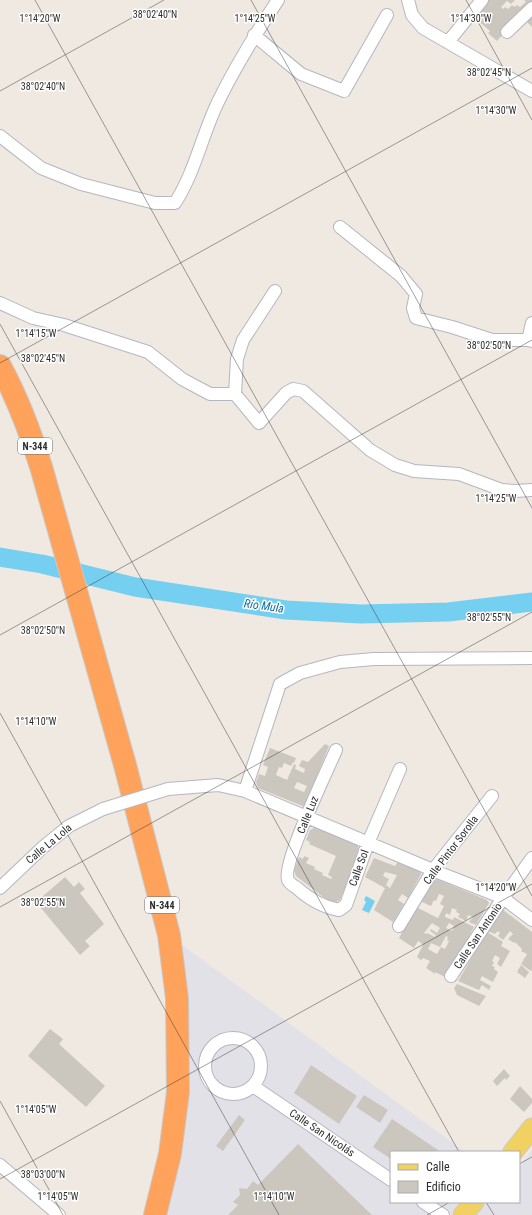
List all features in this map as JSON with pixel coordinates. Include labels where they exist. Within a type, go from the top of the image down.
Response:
[{"type":"highway","name":"N-344","points":[[0,366],[19,403],[33,440],[125,765],[169,935],[177,998],[178,1092],[170,1154],[154,1214]]},
{"type":"main road","points":[[514,1151],[532,1128]]},
{"type":"main road","points":[[463,1215],[473,1203]]},
{"type":"street","points":[[0,136],[41,168],[81,184],[155,203],[175,203],[184,190],[218,103],[254,35],[278,0]]},
{"type":"street","points":[[408,0],[412,15],[423,28],[532,91]]},
{"type":"street","points":[[448,42],[482,0]]},
{"type":"street","points":[[508,32],[532,8]]},
{"type":"street","points":[[254,35],[301,74],[344,91],[387,15]]},
{"type":"street","points":[[340,227],[401,276],[416,294],[413,308],[416,318],[492,340],[530,340],[532,323]]},
{"type":"street","points":[[275,291],[243,340],[237,359],[235,394],[260,423],[286,393],[293,388],[303,391],[370,450],[395,465],[414,471],[459,474],[502,490],[532,490]]},
{"type":"street","points":[[0,303],[33,318],[64,325],[148,352],[182,379],[210,394],[235,394]]},
{"type":"street","points":[[244,791],[280,684],[300,673],[340,662],[374,659],[532,658]]},
{"type":"street","name":"Calle Luz","points":[[288,881],[287,875],[291,859],[306,817],[336,750]]},
{"type":"street","name":"Calle Sol","points":[[288,881],[308,898],[330,908],[340,910],[346,905],[368,843],[400,769]]},
{"type":"street","name":"Calle La Lola","points":[[0,888],[42,848],[69,826],[104,809],[168,789],[218,785],[244,791],[499,896],[532,920]]},
{"type":"street","name":"Calle Pintor Sorolla","points":[[399,926],[433,870],[492,796]]},
{"type":"street","name":"Calle San Antonio","points":[[451,976],[499,896],[532,858]]},
{"type":"street","points":[[233,1037],[247,1041],[257,1050],[261,1059],[261,1069],[259,1078],[253,1086],[246,1091],[237,1094],[228,1094],[219,1091],[212,1085],[204,1068],[205,1059],[209,1050],[215,1043],[233,1037]]},
{"type":"street","name":"Calle San Nicolás","points":[[253,1086],[390,1179]]},
{"type":"street","points":[[0,1165],[60,1215]]},
{"type":"street","points":[[425,1203],[442,1215]]},
{"type":"shaded area","points":[[178,942],[464,1151],[390,1151],[390,1203],[520,1203],[520,1166],[532,1150],[532,1215],[165,1215]]},
{"type":"water","points":[[366,896],[375,901],[369,913],[362,910],[366,902],[364,900]]},
{"type":"building","points":[[488,0],[515,0],[511,4],[507,1],[501,7],[503,9],[505,7],[508,9],[512,5],[514,7],[517,5],[520,7],[526,2],[524,0],[532,0],[532,2],[497,41],[488,33],[490,31],[475,18],[485,7],[483,4]]},
{"type":"building","points":[[532,15],[532,27],[526,21]]},
{"type":"building","points":[[325,744],[329,746],[305,807],[258,788],[256,782],[259,774],[265,776],[268,767],[263,765],[270,748],[296,758],[291,766],[284,763],[282,768],[279,767],[276,775],[287,780],[294,764],[296,765],[295,769],[304,773],[305,769],[299,766],[302,760],[308,762]],"holes":[[[297,782],[307,786],[304,792],[294,788]]]},
{"type":"building","points":[[316,827],[357,844],[360,851],[340,900],[332,904],[296,876],[294,870],[299,857],[303,859],[304,856],[309,858],[306,863],[323,873],[322,875],[331,879],[332,877],[328,875],[336,856],[309,844],[310,842],[306,840],[310,830]]},
{"type":"building","points":[[374,858],[395,866],[398,862],[420,871],[421,874],[408,898],[402,894],[398,900],[404,904],[393,922],[374,910],[385,888],[365,877]],"holes":[[[385,872],[397,875],[390,888],[386,885],[389,879],[383,876]]]},
{"type":"building","points":[[65,877],[74,887],[79,882],[85,889],[80,893],[104,924],[85,941],[90,946],[80,955],[36,902]]},
{"type":"building","points":[[434,878],[487,900],[489,903],[476,925],[469,922],[473,917],[468,915],[466,921],[458,917],[460,914],[456,912],[457,910],[452,908],[450,915],[446,913],[445,917],[453,920],[454,917],[474,927],[447,978],[435,972],[435,974],[426,968],[430,961],[423,958],[421,960],[417,957],[423,945],[421,943],[418,941],[414,948],[399,938],[416,907],[438,918],[444,906],[440,904],[444,896],[439,894],[436,901],[434,900],[431,906],[420,901]],"holes":[[[432,923],[440,928],[437,933],[431,929],[430,931],[436,935],[435,937],[424,933]],[[449,923],[454,926],[452,931],[446,928]],[[446,936],[448,937],[447,940],[449,941],[445,949],[441,947],[437,954],[428,949],[431,943],[440,947]]]},
{"type":"building","points":[[502,909],[532,932],[531,971],[521,964],[527,954],[521,951],[522,949],[515,942],[514,943],[508,939],[513,934],[510,931],[503,940],[498,936],[500,933],[498,931],[495,934],[487,931]]},
{"type":"building","points":[[487,932],[503,942],[501,946],[510,951],[501,967],[497,964],[500,958],[495,955],[492,961],[494,962],[492,966],[495,967],[494,969],[498,972],[493,982],[482,976],[480,980],[491,986],[489,990],[482,985],[479,990],[458,981]]},
{"type":"building","points":[[521,965],[529,972],[525,978],[517,972]]},
{"type":"building","points":[[457,984],[486,996],[479,1006],[457,995],[454,988]]},
{"type":"building","points":[[50,1029],[63,1039],[59,1044],[105,1086],[86,1107],[28,1056]]},
{"type":"building","points":[[311,1065],[357,1096],[339,1124],[294,1093]]},
{"type":"building","points":[[504,1069],[510,1076],[506,1080],[505,1078],[497,1086],[493,1081]]},
{"type":"building","points":[[520,1086],[532,1099],[532,1103],[524,1112],[510,1099]]},
{"type":"building","points":[[364,1095],[388,1110],[380,1123],[356,1107]]},
{"type":"building","points":[[239,1115],[245,1120],[223,1151],[216,1146]]},
{"type":"building","points":[[392,1119],[440,1151],[390,1151],[390,1158],[373,1147]]},
{"type":"building","points":[[298,1144],[372,1215],[228,1215],[238,1205],[233,1202],[240,1195],[239,1188],[247,1189],[253,1181],[258,1185]]},
{"type":"waterway","name":"Río Mula","points":[[0,557],[42,564],[135,587],[286,610],[361,614],[448,612],[532,602]]}]
